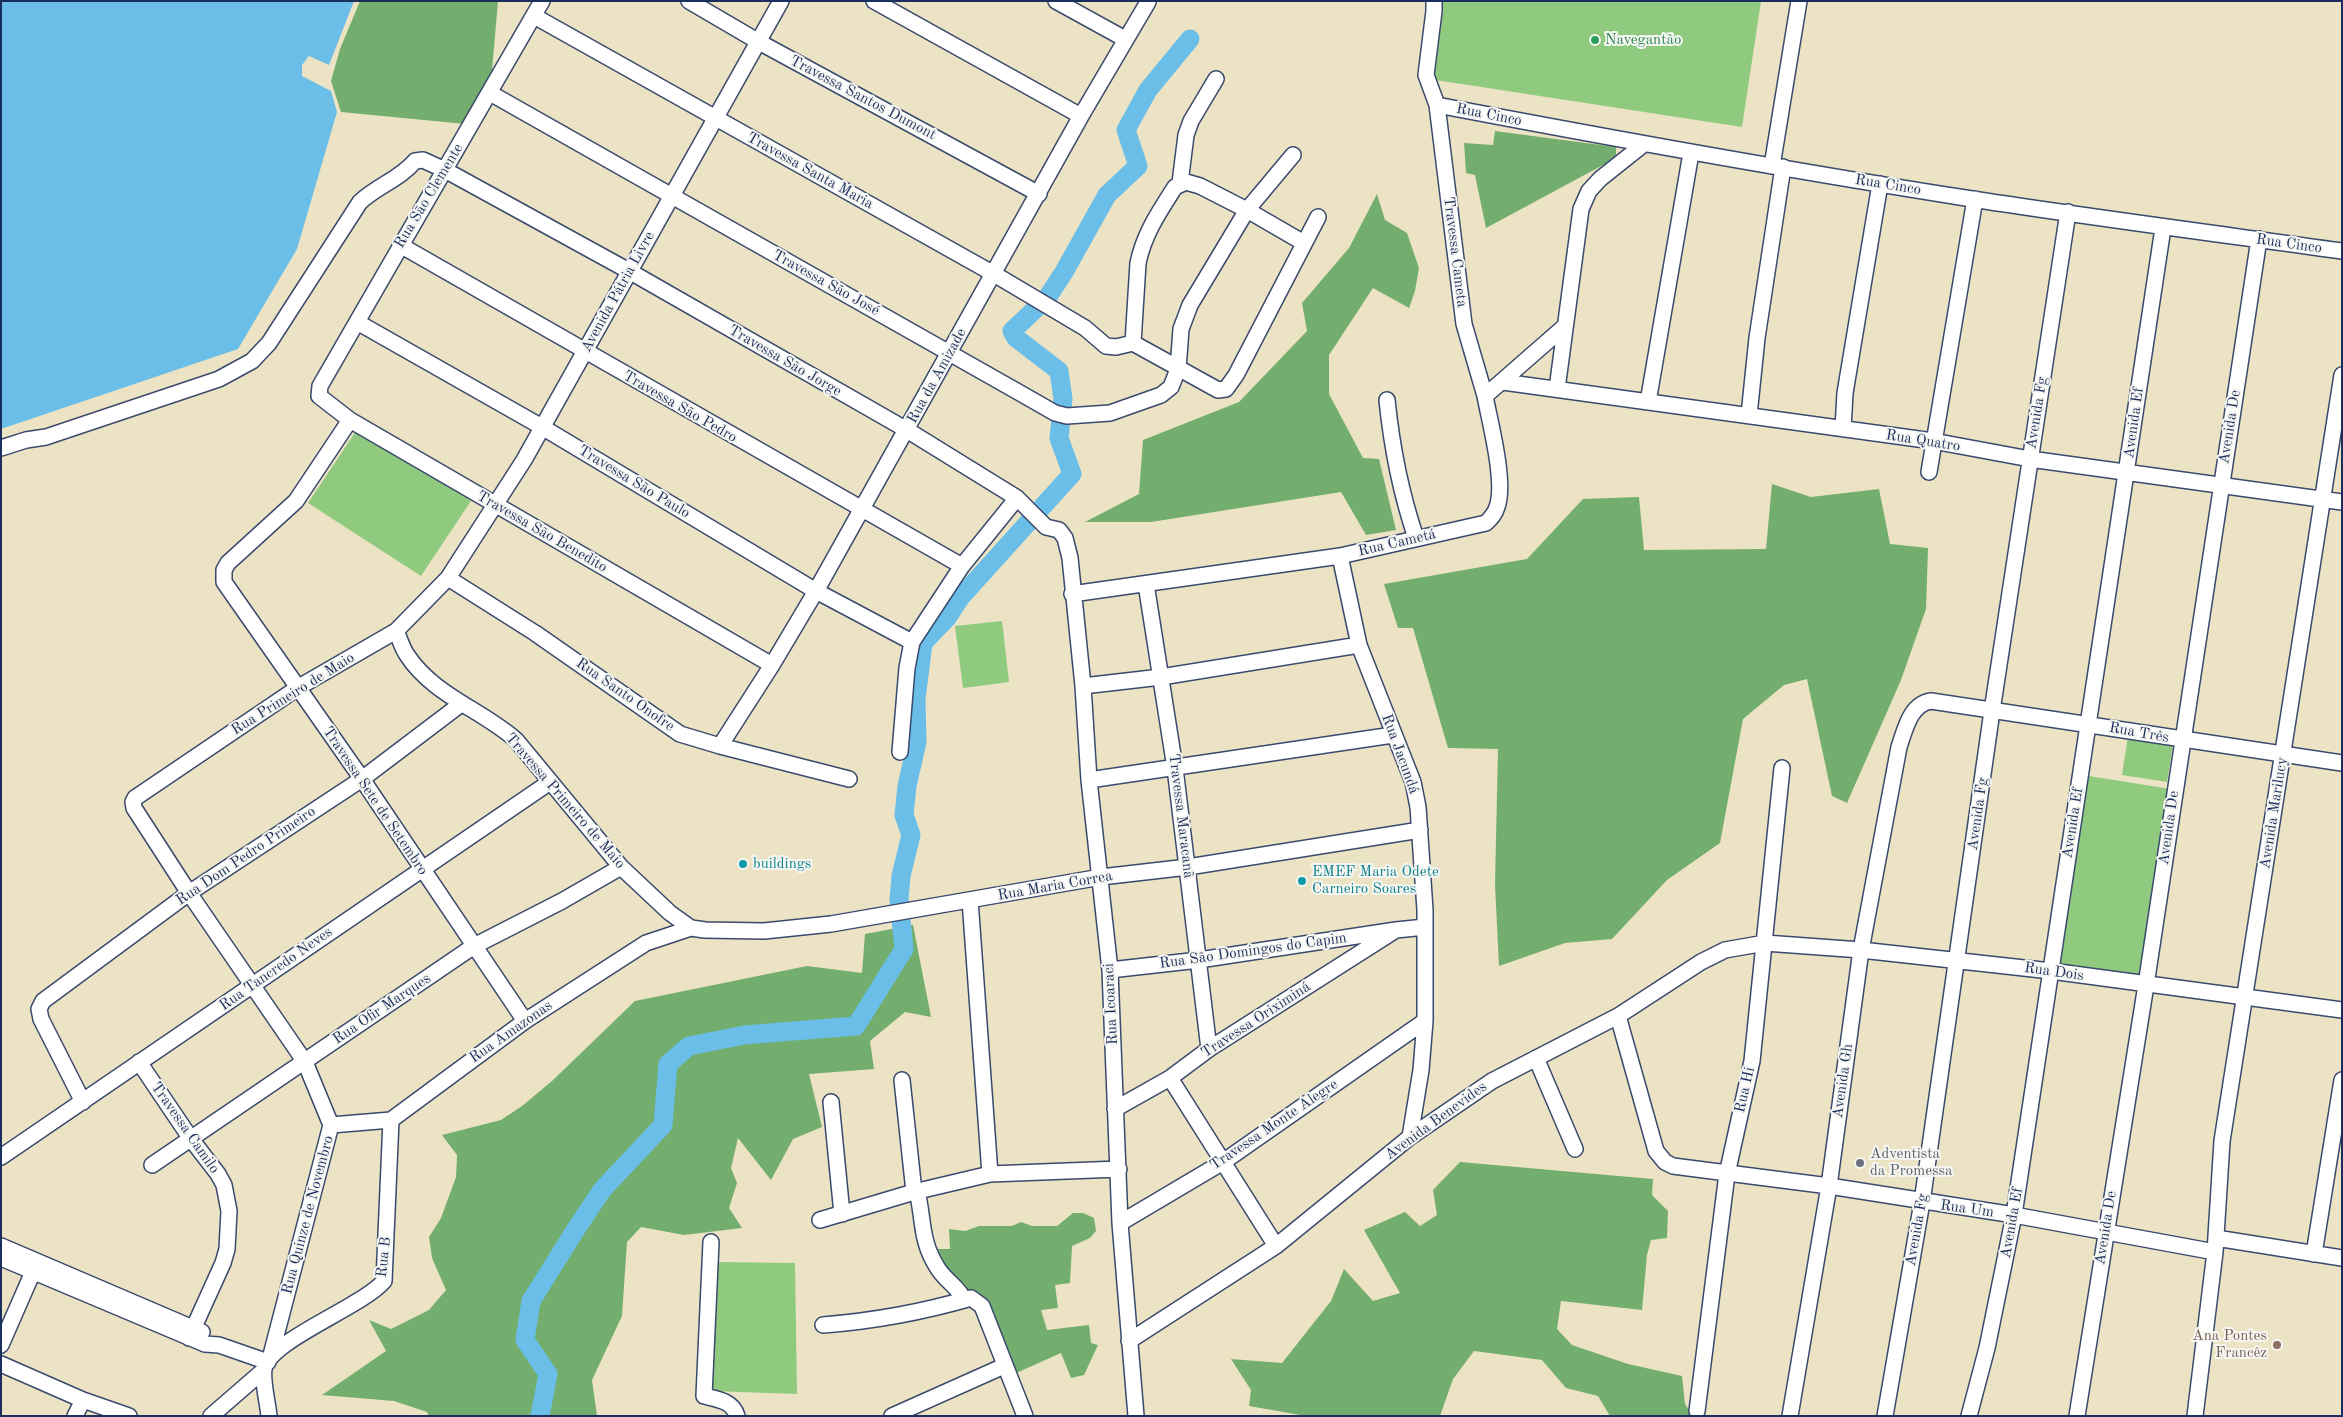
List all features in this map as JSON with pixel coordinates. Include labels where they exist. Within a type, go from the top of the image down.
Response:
[{"type":"street","name":"Rua São Clemente","points":[[318,392],[356,322],[542,1]]},
{"type":"street","name":"Travessa Santos Dumont","points":[[689,1],[760,42],[1039,194]]},
{"type":"street","name":"Avenida Pátria Livre","points":[[448,578],[496,504],[585,353],[670,196],[714,117],[760,42],[781,1]]},
{"type":"street","points":[[874,1],[1081,116]]},
{"type":"street","points":[[1056,1],[1125,39]]},
{"type":"street","name":"Travessa Cameta","points":[[1434,1],[1426,75],[1437,105],[1464,324],[1485,396]]},
{"type":"street","points":[[1750,415],[1777,166],[1799,1]]},
{"type":"street","name":"Rua da Amizade","points":[[720,746],[772,665],[816,591],[1081,116],[1148,2]]},
{"type":"street","name":"Travessa Santa Maria","points":[[534,16],[994,274],[1085,328],[1106,346],[1116,347],[1133,343]]},
{"type":"street","points":[[1180,183],[1186,135],[1191,120],[1216,80]]},
{"type":"street","name":"Travessa São José","points":[[490,93],[1061,415],[1110,413],[1161,395],[1171,387],[1178,369]]},
{"type":"street","name":"Rua Cinco","points":[[1437,105],[1691,153],[1880,184],[2163,228],[2342,251]]},
{"type":"street","points":[[1557,389],[1581,210],[1586,197],[1600,179],[1644,144]]},
{"type":"street","points":[[1648,402],[1691,153]]},
{"type":"street","points":[[1178,369],[1181,329],[1190,305],[1248,210],[1293,155]]},
{"type":"street","name":"Travessa São Jorge","points":[[1,448],[26,440],[46,437],[219,379],[252,361],[269,343],[360,202],[370,193],[398,176],[415,161],[423,160],[445,170],[629,272],[907,430],[1017,498],[1046,527],[1059,530],[1065,538],[1070,558],[1072,594]]},
{"type":"street","points":[[1304,243],[1248,210],[1200,186],[1190,182],[1180,183],[1175,187],[1149,228],[1140,250],[1133,343],[1218,390],[1226,389],[1236,375],[1318,217]]},
{"type":"street","points":[[1843,429],[1845,393],[1880,184]]},
{"type":"street","points":[[1929,472],[1975,199]]},
{"type":"street","name":"Avenida Fg","points":[[1885,1416],[1922,1202],[1992,711],[2068,212]]},
{"type":"street","name":"Avenida Ef","points":[[1969,1416],[1987,1348],[2014,1215],[2163,228]]},
{"type":"street","name":"Avenida De","points":[[2077,1416],[2146,985],[2260,239]]},
{"type":"street","name":"Travessa São Pedro","points":[[400,246],[962,566]]},
{"type":"street","name":"Travessa São Paulo","points":[[356,322],[542,427],[816,591],[912,642]]},
{"type":"street","points":[[1485,396],[1564,327]]},
{"type":"street","name":"Avenida Marilucy","points":[[2195,1416],[2216,1245],[2222,1140],[2243,998],[2284,755],[2342,375]]},
{"type":"street","name":"Rua Quatro","points":[[1503,382],[1933,441],[2030,459],[2222,487],[2342,502]]},
{"type":"street","name":"Travessa São Benedito","points":[[318,392],[321,400],[350,420],[772,665]]},
{"type":"street","name":"Rua Cametá","points":[[1072,594],[1340,556],[1486,523],[1493,517],[1497,508],[1499,479],[1485,396]]},
{"type":"street","points":[[1387,400],[1398,481],[1416,538]]},
{"type":"street","name":"Travessa Sete de Setembro","points":[[350,420],[296,501],[228,563],[224,570],[224,582],[362,779],[525,1021]]},
{"type":"street","points":[[900,752],[907,668],[912,642],[962,566],[1017,498]]},
{"type":"street","name":"Rua Jacundá","points":[[1340,556],[1359,646],[1413,782],[1420,830],[1426,928],[1425,1021],[1421,1070],[1410,1137]]},
{"type":"street","name":"Rua Primeiro de Maio","points":[[133,802],[135,798],[298,687],[396,631],[448,578]]},
{"type":"street","name":"Rua Santo Onofre","points":[[448,578],[543,638],[680,734],[849,779]]},
{"type":"street","name":"Travessa Maracanã","points":[[1146,584],[1175,768],[1209,1049]]},
{"type":"street","name":"Rua Icoaraci","points":[[1072,594],[1083,686],[1089,780],[1110,970],[1120,1223],[1136,1416]]},
{"type":"street","name":"Travessa Primeiro de Maio","points":[[396,631],[406,654],[425,677],[461,704],[501,727],[516,740],[621,867],[670,913],[691,928]]},
{"type":"street","points":[[1083,686],[1161,677],[1359,646]]},
{"type":"street","name":"Rua Três","points":[[1936,701],[2342,763]]},
{"type":"street","name":"Avenida Gh","points":[[1790,1416],[1829,1186],[1861,950],[1899,747],[1909,718],[1914,711],[1926,702],[1936,701]]},
{"type":"street","name":"Rua Dom Pedro Primeiro","points":[[83,1102],[40,1014],[43,1001],[189,893],[362,779],[461,704]]},
{"type":"street","points":[[1089,780],[1393,735]]},
{"type":"street","name":"Rua Hi","points":[[1697,1411],[1727,1174],[1752,1061],[1782,768]]},
{"type":"street","name":"Rua Tancredo Neves","points":[[1,1157],[550,782]]},
{"type":"street","name":"Rua Quinze de Novembro","points":[[133,802],[134,808],[189,893],[254,984],[305,1062],[331,1125],[268,1362]]},
{"type":"street","name":"Rua Maria Correa","points":[[691,928],[722,931],[764,931],[831,924],[1101,877],[1188,866],[1420,830]]},
{"type":"street","name":"Rua Ofir Marques","points":[[152,1165],[474,946],[562,901],[621,867]]},
{"type":"street","points":[[970,900],[990,1174]]},
{"type":"street","name":"Rua Amazonas","points":[[392,1120],[525,1021],[646,943],[691,928]]},
{"type":"street","name":"Rua São Domingos do Capim","points":[[1110,970],[1199,960],[1396,930],[1426,928]]},
{"type":"street","name":"Travessa Oriximiná","points":[[1115,1109],[1170,1078],[1209,1049],[1396,930]]},
{"type":"street","name":"Rua Dois","points":[[1765,943],[1958,960],[2342,1010]]},
{"type":"street","name":"Avenida Benevides","points":[[1129,1341],[1276,1246],[1410,1137],[1492,1081],[1618,1016],[1709,958],[1725,950],[1765,943]]},
{"type":"street","name":"Rua Um","points":[[1618,1016],[1656,1151],[1673,1166],[1829,1186],[2014,1215],[2105,1234],[2342,1258]]},
{"type":"street","name":"Travessa Monte Alegre","points":[[1120,1223],[1223,1162],[1425,1021]]},
{"type":"street","points":[[1536,1058],[1575,1148]]},
{"type":"street","name":"Travessa Camilo","points":[[139,1062],[224,1185],[230,1223],[223,1263],[192,1333]]},
{"type":"street","points":[[1170,1078],[1276,1246]]},
{"type":"street","points":[[902,1080],[915,1191],[925,1245],[946,1281],[961,1292],[964,1300]]},
{"type":"street","points":[[2314,1254],[2342,1080]]},
{"type":"street","points":[[831,1102],[842,1214]]},
{"type":"street","points":[[331,1125],[392,1120]]},
{"type":"street","name":"Rua B","points":[[211,1416],[268,1362],[319,1323],[374,1291],[384,1281],[392,1120]]},
{"type":"street","points":[[820,1220],[915,1191],[990,1174],[1119,1169]]},
{"type":"street","points":[[711,1242],[704,1396],[725,1401],[737,1412],[738,1416]]},
{"type":"street","points":[[1,1246],[36,1267],[192,1333],[208,1335],[219,1345],[268,1362],[269,1416]]},
{"type":"street","points":[[1,1258],[36,1267]]},
{"type":"street","points":[[1,1345],[36,1267]]},
{"type":"street","points":[[824,1325],[865,1322],[953,1304],[971,1298],[982,1306],[1025,1416]]},
{"type":"street","points":[[1,1364],[82,1400],[130,1416]]},
{"type":"street","points":[[892,1416],[1004,1366]]},
{"type":"street","points":[[75,1416],[82,1400]]},
{"type":"green space","points":[[360,1],[498,1],[491,82],[465,124],[341,112],[331,81],[340,49]]},
{"type":"green space","name":"Navegantão","points":[[1441,1],[1761,1],[1742,127],[1429,79]]},
{"type":"green space","points":[[1495,131],[1616,147],[1616,158],[1486,228],[1475,175],[1466,173],[1464,143],[1493,145]]},
{"type":"green space","points":[[1377,194],[1385,220],[1407,233],[1419,268],[1415,291],[1409,308],[1373,288],[1329,355],[1329,394],[1363,458],[1379,459],[1396,530],[1366,535],[1341,492],[1151,522],[1085,522],[1139,494],[1143,440],[1239,402],[1307,331],[1302,303],[1349,248]]},
{"type":"green space","points":[[358,428],[471,501],[421,576],[308,503]]},
{"type":"green space","points":[[1772,484],[1811,497],[1879,489],[1890,544],[1928,548],[1926,609],[1901,680],[1847,803],[1832,796],[1807,679],[1784,685],[1743,719],[1720,843],[1667,880],[1612,939],[1565,943],[1499,966],[1495,884],[1498,749],[1448,748],[1413,628],[1398,628],[1384,584],[1527,559],[1583,499],[1639,497],[1644,550],[1766,549]]},
{"type":"green space","points":[[1002,621],[1009,682],[963,688],[955,626]]},
{"type":"green space","points":[[2128,736],[2173,744],[2167,782],[2122,775]]},
{"type":"green space","points":[[2089,776],[2170,789],[2140,977],[2059,965]]},
{"type":"green space","points":[[913,925],[931,1017],[905,1012],[870,1041],[874,1069],[809,1074],[822,1127],[793,1139],[771,1180],[738,1138],[731,1168],[737,1183],[729,1208],[742,1228],[684,1235],[641,1227],[627,1242],[622,1316],[592,1380],[597,1416],[429,1416],[427,1412],[394,1401],[322,1395],[386,1351],[369,1320],[391,1329],[429,1310],[446,1290],[432,1258],[429,1237],[441,1218],[456,1177],[457,1155],[442,1135],[501,1120],[522,1106],[552,1081],[635,1001],[807,966],[862,973],[865,934]]},
{"type":"green space","points":[[1460,1162],[1653,1179],[1652,1195],[1668,1211],[1667,1238],[1651,1240],[1647,1255],[1642,1310],[1561,1301],[1557,1329],[1572,1345],[1628,1364],[1682,1376],[1685,1404],[1693,1416],[1610,1416],[1598,1396],[1566,1388],[1542,1360],[1474,1351],[1453,1379],[1440,1416],[1306,1416],[1249,1406],[1251,1390],[1231,1359],[1282,1363],[1331,1301],[1344,1269],[1373,1301],[1400,1293],[1364,1230],[1405,1212],[1420,1226],[1437,1215],[1433,1190]]},
{"type":"green space","points":[[1073,1213],[1083,1213],[1094,1218],[1096,1231],[1090,1238],[1072,1246],[1070,1283],[1055,1285],[1058,1308],[1041,1310],[1047,1330],[1089,1325],[1091,1343],[1098,1345],[1084,1375],[1071,1378],[1061,1353],[1014,1374],[999,1337],[953,1282],[933,1249],[950,1249],[949,1229],[965,1231],[979,1226],[1012,1226],[1021,1222],[1032,1226],[1057,1226]]},
{"type":"green space","points":[[714,1262],[795,1263],[797,1394],[712,1391]]},
{"type":"water","points":[[1,1],[354,1],[329,65],[309,56],[302,65],[302,76],[331,91],[337,112],[297,249],[238,349],[1,429]]},
{"type":"waterway","points":[[540,1416],[548,1374],[525,1340],[531,1301],[602,1190],[663,1125],[668,1064],[689,1046],[744,1035],[856,1026],[904,949],[899,900],[901,876],[911,835],[904,815],[907,786],[917,742],[916,699],[923,643],[947,618],[960,598],[1072,474],[1059,438],[1063,399],[1059,371],[1016,338],[1012,331],[1047,298],[1064,272],[1107,195],[1138,166],[1126,130],[1148,90],[1190,39]]},
{"type":"place","name":"Navegantão","points":[[1595,40]]},
{"type":"place","name":"buildings","points":[[743,864]]},
{"type":"place","name":"EMEF Maria Odete Carneiro Soares","points":[[1302,881]]},
{"type":"place","name":"Adventista da Promessa","points":[[1860,1163]]},
{"type":"place","name":"Ana Pontes Francêz","points":[[2277,1345]]}]
